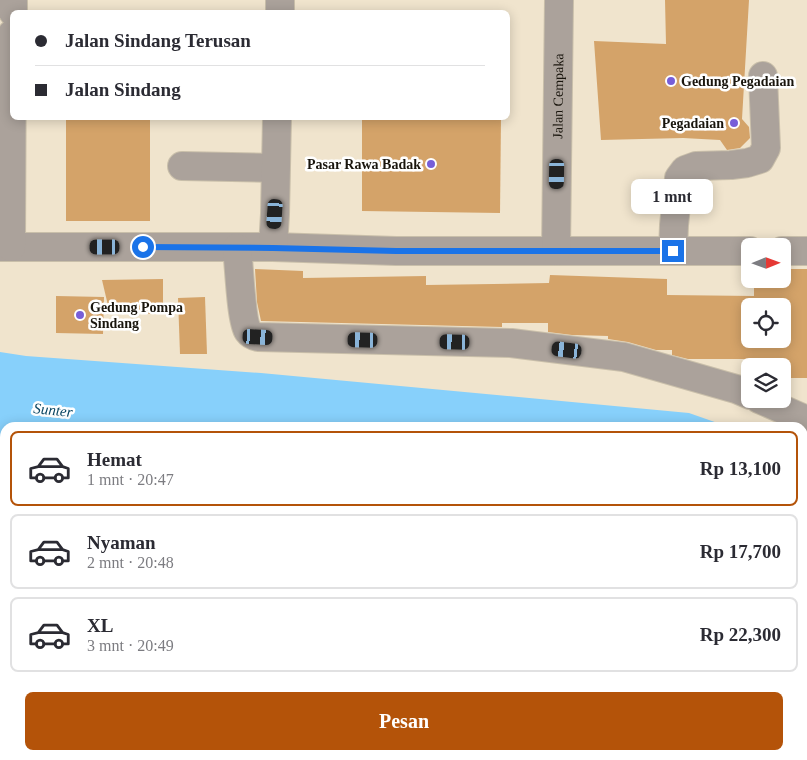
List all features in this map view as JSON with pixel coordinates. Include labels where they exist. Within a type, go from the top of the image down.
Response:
[{"type":"street","name":"Jalan Cempaka","points":[[556,251],[559,0]]},
{"type":"street","points":[[673,251],[679,178],[686,170],[696,166],[747,163],[760,159],[766,148],[764,76]]},
{"type":"street","points":[[11,120],[6,247],[273,248],[396,251],[741,251]]},
{"type":"street","points":[[273,248],[277,120]]},
{"type":"street","points":[[182,166],[275,168]]},
{"type":"street","points":[[237,248],[244,320],[248,332],[258,337],[511,343],[624,357],[741,391]]},
{"type":"street","points":[[791,251],[807,251]]},
{"type":"street","points":[[779,408],[807,420]]},
{"type":"water","name":"Sunter","points":[[0,352],[26,356],[261,373],[689,413],[715,422],[0,422]]},
{"type":"building","name":"Gedung Pegadaian","points":[[665,0],[749,0],[742,119],[749,127],[750,138],[740,148],[727,150],[720,140],[683,138],[601,140],[594,41],[666,44]]},
{"type":"building","points":[[66,120],[150,120],[150,221],[66,221]]},
{"type":"building","name":"Pasar Rawa Badak","points":[[362,120],[501,120],[500,213],[362,211]]},
{"type":"building","points":[[255,269],[303,271],[303,278],[426,276],[426,285],[549,283],[550,275],[667,279],[667,295],[754,296],[754,288],[791,288],[791,269],[807,269],[807,378],[791,378],[791,358],[688,359],[672,355],[672,350],[656,350],[628,342],[608,339],[608,336],[548,332],[548,323],[502,323],[502,327],[261,321],[257,302]]},
{"type":"building","points":[[163,279],[163,314],[110,314],[102,280]]},
{"type":"building","name":"Gedung Pompa Sindang","points":[[56,296],[104,297],[103,334],[56,333]]},
{"type":"building","points":[[205,297],[207,354],[180,354],[178,298]]},
{"type":"place","name":"Gedung Pegadaian","points":[[671,81]]},
{"type":"place","name":"Pegadaian","points":[[734,123]]},
{"type":"place","name":"Pasar Rawa Badak","points":[[431,164]]},
{"type":"place","name":"Gedung Pompa Sindang","points":[[80,315]]},
{"type":"route","points":[[143,247],[396,251],[673,251]]}]
